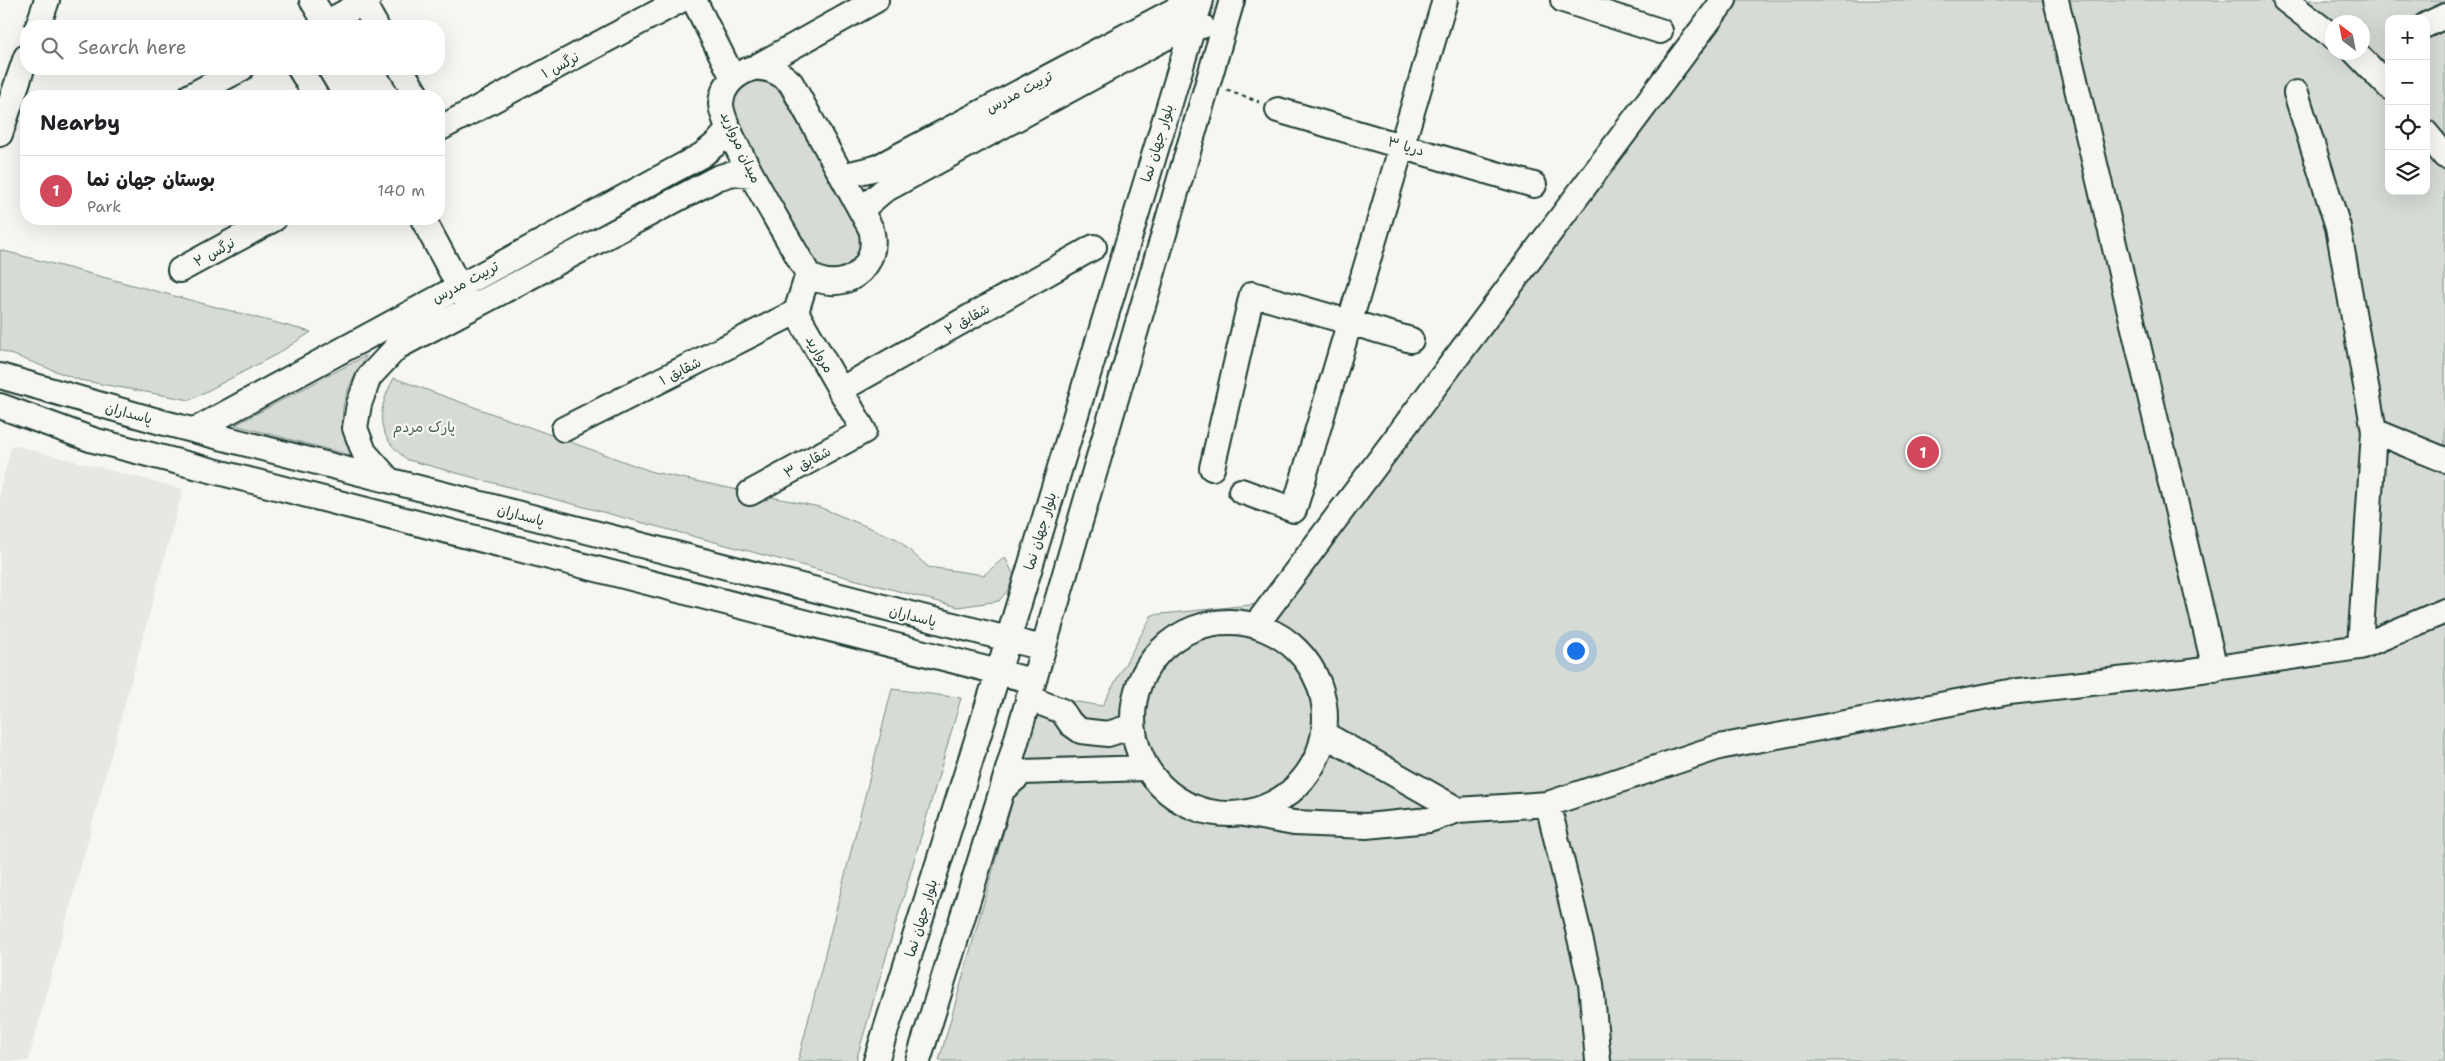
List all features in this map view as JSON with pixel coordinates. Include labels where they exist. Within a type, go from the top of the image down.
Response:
[{"type":"street","points":[[312,0],[321,20]]},
{"type":"street","name":"نرگس ۱","points":[[445,126],[681,0]]},
{"type":"street","points":[[694,0],[733,78],[744,70],[756,67],[876,0]]},
{"type":"street","name":"تربیت مدرس","points":[[842,176],[876,168],[1194,0]]},
{"type":"street","name":"بلوار جهان نما","points":[[876,1061],[998,673],[1201,0]]},
{"type":"street","points":[[1242,492],[1294,510],[1445,0]]},
{"type":"street","points":[[1564,0],[1660,30]]},
{"type":"street","points":[[1256,626],[1724,0]]},
{"type":"street","points":[[2056,0],[2215,669]]},
{"type":"street","points":[[2285,0],[2325,31]]},
{"type":"street","points":[[330,20],[366,1],[374,20]]},
{"type":"street","points":[[918,1061],[1002,790],[1228,1]]},
{"type":"street","points":[[2430,23],[2445,16]]},
{"type":"street","points":[[1194,23],[1221,30]]},
{"type":"street","name":"تربیت مدرس","points":[[861,210],[884,191],[1194,23]]},
{"type":"street","points":[[2364,60],[2385,78]]},
{"type":"street","points":[[756,67],[769,68],[781,74],[790,83],[861,210],[874,240],[874,251],[862,271],[841,280],[818,281],[808,274],[796,312]]},
{"type":"street","points":[[0,134],[6,100],[20,70]]},
{"type":"street","points":[[201,90],[230,75]]},
{"type":"street","points":[[304,75],[312,90]]},
{"type":"street","points":[[405,75],[413,90]]},
{"type":"street","name":"میدان مروارید","points":[[733,78],[725,88],[721,101],[722,114],[752,174],[808,274]]},
{"type":"street","points":[[2296,93],[2338,227],[2374,431],[2360,647]]},
{"type":"street","name":"دریا ۳","points":[[1278,110],[1402,144],[1534,185]]},
{"type":"street","name":"تربیت مدرس","points":[[195,430],[459,285],[702,155],[717,143],[729,129]]},
{"type":"street","points":[[2430,138],[2445,156]]},
{"type":"street","name":"تربیت مدرس","points":[[388,480],[364,452],[355,428],[359,404],[369,377],[397,347],[717,178],[733,173],[752,174]]},
{"type":"street","name":"نرگس ۲","points":[[180,270],[263,225]]},
{"type":"street","points":[[426,225],[471,308]]},
{"type":"street","name":"شقایق ۲","points":[[840,390],[1094,247]]},
{"type":"street","points":[[1212,468],[1252,294],[1411,340]]},
{"type":"street","name":"مروارید","points":[[796,312],[864,431]]},
{"type":"street","name":"شقایق ۱","points":[[564,429],[796,312]]},
{"type":"street","name":"پاسداران","points":[[0,376],[195,430],[540,520],[1043,648]]},
{"type":"street","points":[[0,406],[93,440],[998,673],[1031,690],[1062,711],[1071,724],[1081,731],[1108,734],[1132,726]]},
{"type":"street","name":"شقایق ۳","points":[[750,492],[864,431]]},
{"type":"street","points":[[2374,431],[2445,460]]},
{"type":"street","points":[[528,552],[540,520]]},
{"type":"street","points":[[1244,814],[1272,804],[1297,786],[1315,762],[1324,734],[1325,706],[1317,679],[1302,655],[1282,637],[1256,626],[1230,622],[1203,625],[1179,636],[1165,647],[1158,653],[1143,674],[1134,700],[1132,726],[1137,748],[1146,768],[1164,790],[1188,806],[1215,814],[1244,814],[1294,823],[1366,826],[1429,820],[1458,810],[1548,804],[1719,746],[2009,692],[2215,669],[2360,647],[2445,611]]},
{"type":"street","points":[[1324,734],[1458,810]]},
{"type":"street","points":[[1002,790],[1024,772],[1146,768]]},
{"type":"street","points":[[1548,804],[1591,984],[1598,1061]]},
{"type":"path","points":[[1206,82],[1278,110]]},
{"type":"shaded area","points":[[12,445],[183,489],[28,1061],[0,1061],[0,489]]},
{"type":"green space","points":[[1734,0],[2445,0],[2445,1061],[939,1061],[1042,696],[1102,706],[1152,615],[1288,601],[1514,303]]},
{"type":"green space","points":[[752,81],[770,83],[778,89],[860,234],[861,244],[858,252],[853,260],[839,269],[821,267],[813,262],[740,128],[734,113],[733,101],[738,91]]},
{"type":"green space","points":[[0,250],[311,332],[277,354],[190,400],[79,380],[0,350]]},
{"type":"green space","points":[[367,355],[347,392],[342,415],[343,428],[353,456],[235,425]]},
{"type":"green space","name":"پارک مردم","points":[[394,378],[653,472],[819,507],[897,539],[928,567],[984,575],[1005,557],[1016,580],[999,601],[958,607],[408,460],[389,442],[382,423],[384,402]]},
{"type":"green space","points":[[892,689],[961,698],[856,1061],[798,1061]]},
{"type":"place","name":"بوستان جهان نما","points":[[1923,452]]}]
